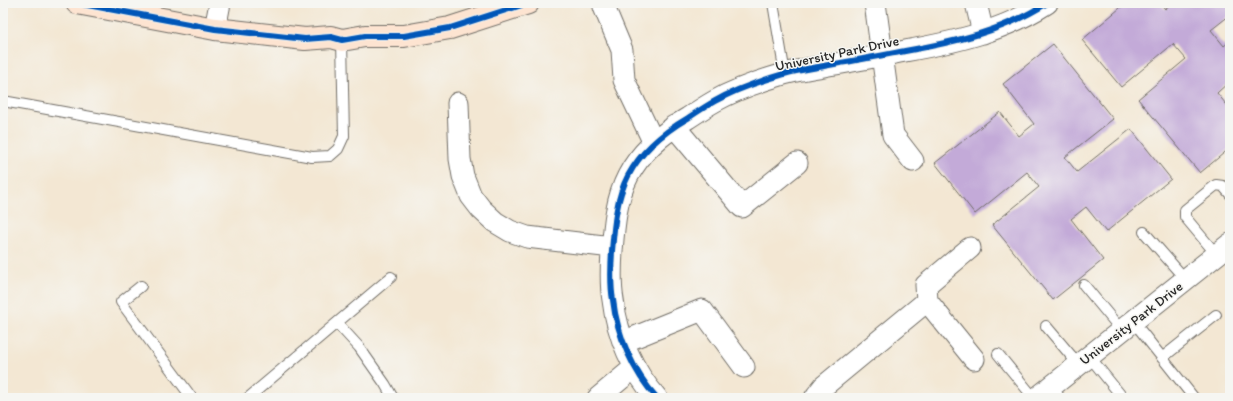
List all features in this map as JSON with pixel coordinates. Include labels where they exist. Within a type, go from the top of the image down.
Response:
[{"type":"street","points":[[78,3],[215,29],[305,39],[331,37],[342,40],[365,36],[404,36],[450,28],[528,3]]},
{"type":"street","points":[[215,29],[220,3]]},
{"type":"street","name":"University Park Drive","points":[[875,3],[882,55]]},
{"type":"street","points":[[976,3],[983,33]]},
{"type":"street","name":"University Park Drive","points":[[657,398],[635,367],[624,342],[613,301],[611,275],[612,247],[619,200],[628,176],[639,158],[674,126],[716,101],[747,86],[785,74],[949,43],[1004,26],[1037,10],[1047,3]]},
{"type":"street","points":[[604,7],[622,50],[624,80],[654,143]]},
{"type":"street","points":[[882,55],[893,135],[913,161]]},
{"type":"street","points":[[458,103],[460,159],[463,176],[471,196],[481,210],[495,222],[510,231],[527,237],[612,247]]},
{"type":"street","points":[[674,126],[742,207],[797,163]]},
{"type":"street","points":[[970,248],[926,285],[927,302],[974,359]]},
{"type":"street","name":"University Park Drive","points":[[1045,395],[1084,360],[1186,280],[1225,252]]},
{"type":"street","points":[[815,398],[824,386],[927,302]]},
{"type":"street","points":[[624,342],[702,310],[744,367]]},
{"type":"street","points":[[598,398],[635,367]]},
{"type":"lane","points":[[773,3],[785,74]]},
{"type":"lane","points":[[3,101],[312,157],[330,156],[338,149],[344,136],[342,40]]},
{"type":"lane","points":[[1225,252],[1186,217],[1185,210],[1216,185],[1223,186],[1230,194]]},
{"type":"lane","points":[[1144,232],[1186,280]]},
{"type":"lane","points":[[248,398],[391,277]]},
{"type":"lane","points":[[1084,285],[1162,358],[1194,398]]},
{"type":"lane","points":[[141,286],[121,302],[192,398]]},
{"type":"lane","points":[[1162,358],[1216,315]]},
{"type":"lane","points":[[337,323],[359,347],[385,384],[392,398]]},
{"type":"lane","points":[[1046,326],[1123,398]]},
{"type":"lane","points":[[998,354],[1045,395]]},
{"type":"building","points":[[1126,3],[1160,3],[1165,9],[1172,3],[1230,3],[1230,15],[1211,30],[1224,46],[1230,41],[1230,81],[1217,93],[1230,109],[1230,148],[1200,173],[1138,99],[1186,59],[1173,44],[1121,87],[1082,40]]},
{"type":"building","points":[[1053,44],[1113,119],[1065,157],[1077,172],[1131,129],[1171,179],[1106,232],[1086,207],[1071,219],[1103,260],[1053,300],[992,225],[1039,187],[1027,172],[975,214],[935,163],[1000,112],[1019,136],[1034,124],[1003,84]]},
{"type":"cycle path","points":[[77,3],[215,29],[305,39],[331,37],[342,40],[365,36],[404,36],[450,28],[528,3]]},
{"type":"cycle path","points":[[657,398],[641,377],[622,340],[615,313],[611,282],[611,263],[618,203],[628,176],[639,158],[646,150],[670,129],[712,103],[748,86],[795,71],[924,48],[961,39],[1014,21],[1047,3]]}]
